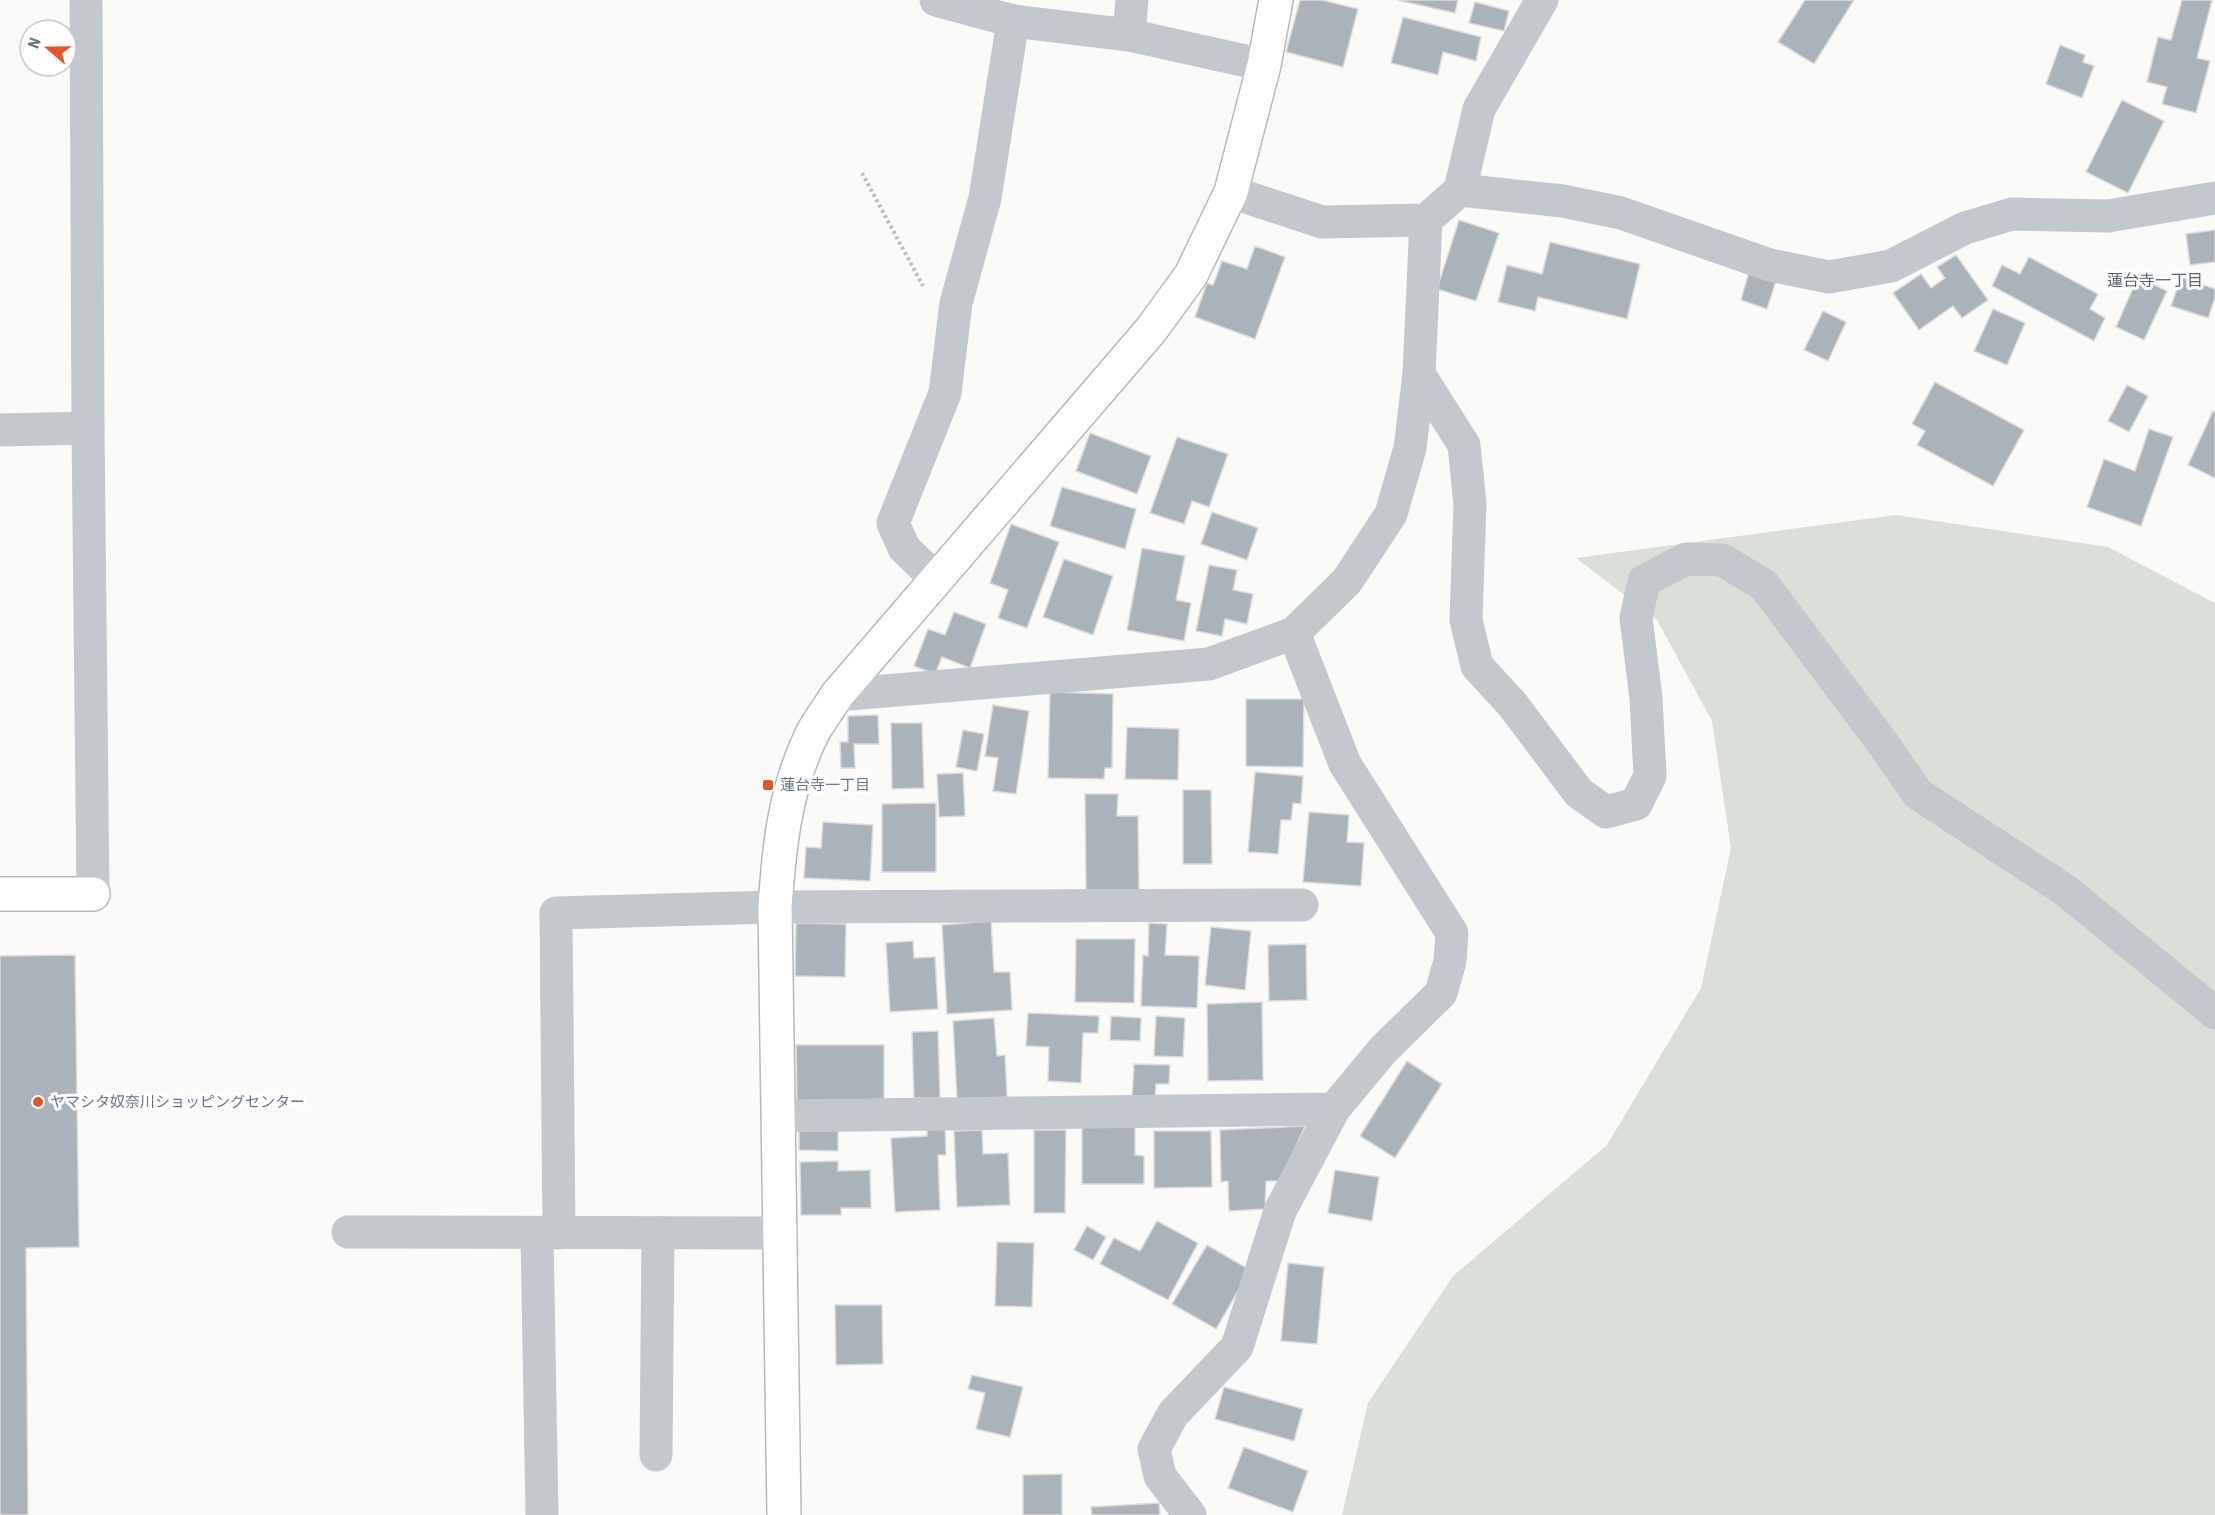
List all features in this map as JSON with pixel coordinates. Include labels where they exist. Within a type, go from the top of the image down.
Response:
[{"type":"street","points":[[0,894],[93,894],[86,0]]},
{"type":"street","points":[[936,0],[1013,21],[1129,35],[1264,65]]},
{"type":"street","points":[[1129,35],[1132,0]]},
{"type":"street","points":[[784,1515],[775,907],[779,839],[792,785],[812,734],[837,695],[1151,330],[1191,275],[1231,192],[1264,65],[1276,0]]},
{"type":"street","points":[[1231,192],[1322,222],[1426,220],[1460,190],[1479,109],[1542,0]]},
{"type":"street","points":[[936,579],[904,548],[893,523],[945,393],[956,303],[985,198],[1013,21]]},
{"type":"street","points":[[1460,190],[1563,201],[1621,213],[1770,265],[1829,277],[1890,266],[1965,228],[2012,214],[2108,216],[2215,198]]},
{"type":"street","points":[[837,695],[1209,664],[1294,633],[1347,581],[1391,514],[1410,448],[1419,374],[1426,220]]},
{"type":"street","points":[[1419,374],[1464,445],[1470,504],[1466,620],[1477,666],[1512,704],[1579,793],[1606,812],[1636,804],[1650,776],[1646,698],[1636,618],[1644,581],[1686,559],[1722,560],[1764,585],[1918,794],[2065,890],[2215,1013]]},
{"type":"street","points":[[0,430],[88,428]]},
{"type":"street","points":[[1190,1515],[1160,1476],[1154,1449],[1173,1414],[1237,1347],[1280,1211],[1334,1109],[1383,1050],[1441,993],[1450,962],[1452,933],[1345,764],[1294,633]]},
{"type":"street","points":[[542,1515],[556,913],[775,907],[1302,905]]},
{"type":"street","points":[[779,1116],[1334,1109]]},
{"type":"street","points":[[348,1232],[781,1233]]},
{"type":"street","points":[[656,1455],[658,1233]]},
{"type":"path","points":[[862,173],[928,295],[956,303]]},
{"type":"shaded area","points":[[1896,515],[2108,547],[2215,603],[2215,1515],[1342,1515],[1368,1403],[1453,1276],[1607,1145],[1701,988],[1731,848],[1712,721],[1657,620],[1576,558]]},
{"type":"building","points":[[1300,0],[1322,0],[1358,9],[1343,67],[1286,52]]},
{"type":"building","points":[[1397,0],[1458,0],[1455,13]]},
{"type":"building","points":[[1805,0],[1854,0],[1814,64],[1778,42]]},
{"type":"building","points":[[2182,0],[2212,0],[2197,58],[2210,61],[2196,113],[2162,104],[2167,87],[2147,82],[2158,37],[2171,40]]},
{"type":"building","points":[[1475,2],[1509,11],[1504,31],[1469,23]]},
{"type":"building","points":[[1403,17],[1481,37],[1476,61],[1443,52],[1438,75],[1391,63]]},
{"type":"building","points":[[2060,45],[2085,55],[2083,62],[2094,66],[2082,98],[2046,84]]},
{"type":"building","points":[[2122,100],[2164,121],[2128,193],[2086,172]]},
{"type":"building","points":[[1459,220],[1499,233],[1476,301],[1437,289]]},
{"type":"building","points":[[2215,230],[2215,262],[2190,265],[2186,234]]},
{"type":"building","points":[[1550,242],[1640,264],[1627,319],[1538,297],[1535,311],[1498,302],[1507,265],[1542,274]]},
{"type":"building","points":[[1255,246],[1285,257],[1255,339],[1195,317],[1207,283],[1213,285],[1222,261],[1247,269]]},
{"type":"building","points":[[1956,255],[1988,300],[1962,318],[1953,306],[1919,330],[1893,293],[1921,274],[1931,288],[1945,278],[1937,267]]},
{"type":"building","points":[[2029,257],[2098,294],[2090,309],[2105,318],[2094,341],[1992,286],[2002,265],[2020,274]]},
{"type":"building","points":[[1749,272],[1776,281],[1767,309],[1741,300]]},
{"type":"building","points":[[2138,277],[2167,291],[2144,340],[2116,327]]},
{"type":"building","points":[[2181,277],[2215,289],[2215,298],[2208,318],[2171,306]]},
{"type":"building","points":[[1993,309],[2025,323],[2007,365],[1974,351]]},
{"type":"building","points":[[1823,311],[1846,322],[1828,361],[1804,350]]},
{"type":"building","points":[[1935,382],[2024,430],[1993,486],[1917,445],[1925,431],[1912,424]]},
{"type":"building","points":[[2127,385],[2148,396],[2129,432],[2108,421]]},
{"type":"building","points":[[2213,411],[2215,412],[2215,478],[2188,465]]},
{"type":"building","points":[[2149,429],[2173,437],[2141,526],[2087,507],[2104,459],[2135,471]]},
{"type":"building","points":[[1090,433],[1151,456],[1137,494],[1076,471]]},
{"type":"building","points":[[1177,437],[1228,454],[1209,507],[1192,501],[1184,524],[1150,513]]},
{"type":"building","points":[[1062,487],[1136,509],[1125,549],[1050,526]]},
{"type":"building","points":[[1212,512],[1258,528],[1247,560],[1201,544]]},
{"type":"building","points":[[1011,524],[1059,542],[1027,628],[998,618],[1008,590],[990,583]]},
{"type":"building","points":[[1142,548],[1185,556],[1176,600],[1191,603],[1184,641],[1127,630]]},
{"type":"building","points":[[1064,559],[1113,576],[1093,635],[1043,617]]},
{"type":"building","points":[[1209,565],[1237,570],[1233,590],[1253,594],[1247,624],[1225,619],[1222,636],[1196,631]]},
{"type":"building","points":[[954,612],[986,624],[970,668],[942,657],[935,674],[914,666],[928,629],[945,635]]},
{"type":"building","points":[[1050,692],[1113,694],[1112,768],[1105,768],[1104,779],[1048,778]]},
{"type":"building","points":[[1246,699],[1304,699],[1303,767],[1246,766]]},
{"type":"building","points":[[993,705],[1029,711],[1016,794],[993,791],[998,758],[985,756]]},
{"type":"building","points":[[878,715],[879,744],[854,744],[855,768],[841,768],[840,742],[848,742],[848,716]]},
{"type":"building","points":[[891,723],[922,723],[924,788],[892,789]]},
{"type":"building","points":[[1127,727],[1179,729],[1178,780],[1125,779]]},
{"type":"building","points":[[963,730],[984,734],[977,771],[956,767]]},
{"type":"building","points":[[1255,772],[1303,776],[1301,804],[1293,803],[1291,820],[1281,820],[1278,854],[1248,852]]},
{"type":"building","points":[[963,773],[965,816],[939,817],[937,774]]},
{"type":"building","points":[[1183,790],[1211,790],[1212,864],[1183,864]]},
{"type":"building","points":[[1085,794],[1118,794],[1117,816],[1138,816],[1139,890],[1086,890]]},
{"type":"building","points":[[936,803],[936,872],[882,872],[882,804]]},
{"type":"building","points":[[1309,812],[1349,815],[1347,842],[1364,843],[1361,886],[1303,882]]},
{"type":"building","points":[[823,822],[873,825],[870,881],[804,878],[806,847],[821,848]]},
{"type":"building","points":[[991,921],[994,972],[1010,972],[1012,1010],[947,1014],[942,925]]},
{"type":"building","points":[[796,923],[846,924],[845,977],[795,976]]},
{"type":"building","points":[[1149,923],[1167,924],[1165,955],[1199,956],[1197,1008],[1141,1006],[1143,955],[1148,956]]},
{"type":"building","points":[[1211,927],[1251,931],[1245,990],[1205,985]]},
{"type":"building","points":[[1076,939],[1135,939],[1134,1003],[1075,1002]]},
{"type":"building","points":[[913,941],[914,958],[935,957],[938,1009],[890,1012],[886,943]]},
{"type":"building","points":[[1306,944],[1307,1000],[1269,1001],[1268,945]]},
{"type":"building","name":"ヤマシタ奴奈川ショッピングセンター","points":[[75,955],[79,1247],[26,1248],[28,1515],[0,1515],[0,956]]},
{"type":"building","points":[[1262,1002],[1263,1080],[1208,1081],[1207,1004]]},
{"type":"building","points":[[1028,1013],[1099,1016],[1098,1033],[1083,1033],[1081,1083],[1048,1081],[1049,1047],[1026,1046]]},
{"type":"building","points":[[1111,1016],[1141,1018],[1140,1041],[1110,1040]]},
{"type":"building","points":[[1156,1016],[1185,1018],[1183,1057],[1154,1056]]},
{"type":"building","points":[[994,1018],[997,1056],[1005,1055],[1007,1097],[957,1100],[953,1021]]},
{"type":"building","points":[[938,1031],[940,1098],[914,1098],[912,1032]]},
{"type":"building","points":[[796,1045],[884,1045],[884,1103],[797,1104]]},
{"type":"building","points":[[1407,1061],[1442,1084],[1395,1158],[1360,1136]]},
{"type":"building","points":[[1134,1064],[1170,1065],[1169,1084],[1156,1084],[1155,1099],[1132,1099]]},
{"type":"building","points":[[1082,1123],[1135,1123],[1135,1155],[1144,1156],[1144,1184],[1082,1184]]},
{"type":"building","points":[[1305,1126],[1280,1181],[1266,1181],[1265,1209],[1229,1211],[1228,1181],[1221,1182],[1220,1130]]},
{"type":"building","points":[[927,1127],[945,1127],[946,1155],[938,1155],[940,1210],[895,1212],[891,1138],[927,1136]]},
{"type":"building","points":[[799,1128],[838,1129],[838,1151],[799,1150]]},
{"type":"building","points":[[982,1130],[983,1154],[1008,1153],[1010,1205],[957,1207],[954,1131]]},
{"type":"building","points":[[1034,1130],[1066,1130],[1065,1213],[1034,1213]]},
{"type":"building","points":[[1154,1131],[1211,1131],[1212,1187],[1154,1188]]},
{"type":"building","points":[[838,1161],[838,1171],[870,1170],[871,1208],[841,1208],[841,1215],[801,1215],[800,1162]]},
{"type":"building","points":[[1335,1170],[1379,1177],[1372,1221],[1328,1213]]},
{"type":"building","points":[[1157,1221],[1198,1243],[1168,1300],[1100,1264],[1114,1238],[1140,1251]]},
{"type":"building","points":[[1087,1226],[1106,1237],[1093,1260],[1074,1250]]},
{"type":"building","points":[[997,1242],[1034,1243],[1032,1307],[995,1306]]},
{"type":"building","points":[[1207,1245],[1250,1270],[1216,1329],[1172,1304]]},
{"type":"building","points":[[1288,1263],[1324,1267],[1317,1344],[1281,1341]]},
{"type":"building","points":[[835,1305],[882,1305],[883,1364],[836,1365]]},
{"type":"building","points":[[972,1375],[1023,1387],[1010,1437],[976,1429],[985,1393],[968,1389]]},
{"type":"building","points":[[1224,1387],[1303,1409],[1294,1441],[1215,1419]]},
{"type":"building","points":[[1244,1447],[1308,1471],[1293,1512],[1228,1488]]},
{"type":"building","points":[[1062,1474],[1062,1515],[1023,1515],[1023,1475]]},
{"type":"building","points":[[1159,1503],[1160,1515],[1092,1515],[1091,1507]]},
{"type":"place","name":"蓮台寺一丁目","points":[[768,785]]},
{"type":"place","name":"ヤマシタ奴奈川ショッピングセンター","points":[[38,1102]]},
{"type":"district","name":"蓮台寺一丁目","points":[[2155,280]]}]
